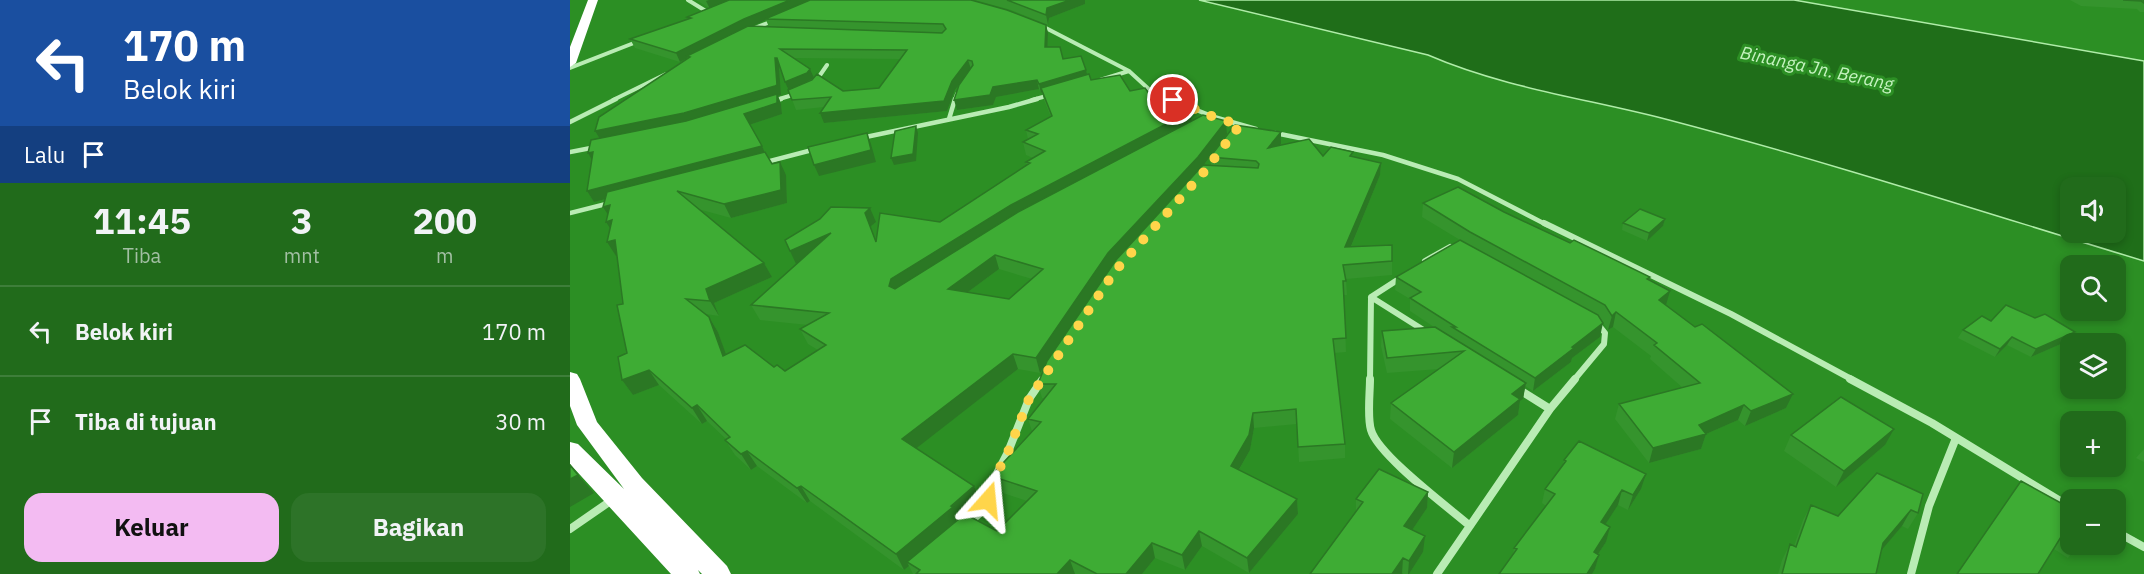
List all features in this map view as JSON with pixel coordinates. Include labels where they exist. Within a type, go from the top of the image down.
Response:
[{"type":"highway","points":[[570,37],[584,0]]},
{"type":"highway","points":[[570,63],[593,0]]},
{"type":"highway","points":[[570,379],[588,425],[701,571]]},
{"type":"highway","points":[[570,450],[617,497],[701,571]]},
{"type":"street","points":[[688,0],[710,14]]},
{"type":"street","points":[[700,18],[719,10]]},
{"type":"street","points":[[767,31],[750,31],[781,17]]},
{"type":"street","points":[[1035,23],[1129,71],[1152,92],[1214,117],[1261,130]]},
{"type":"street","points":[[570,68],[647,38]]},
{"type":"street","points":[[814,85],[827,65]]},
{"type":"street","points":[[570,122],[673,70]]},
{"type":"street","points":[[1095,81],[1129,71]]},
{"type":"street","points":[[766,104],[806,90]]},
{"type":"street","points":[[949,119],[958,92]]},
{"type":"street","points":[[853,140],[1009,107],[1060,92]]},
{"type":"street","points":[[1205,123],[1214,117]]},
{"type":"street","points":[[1234,133],[1240,125]]},
{"type":"street","points":[[1271,132],[1383,155],[1458,179],[1583,243],[1707,301],[1956,438],[2060,502]]},
{"type":"street","points":[[570,152],[602,145]]},
{"type":"street","points":[[759,164],[820,148]]},
{"type":"street","points":[[570,213],[612,202]]},
{"type":"street","points":[[1416,267],[1442,250],[1454,246],[1460,247]]},
{"type":"street","points":[[1371,297],[1407,273]]},
{"type":"street","points":[[1371,297],[1431,335]]},
{"type":"street","points":[[1371,297],[1369,319],[1371,430],[1380,445],[1392,458],[1470,526]]},
{"type":"street","points":[[1437,574],[1550,410],[1604,344],[1605,333],[1599,324],[1592,321]]},
{"type":"street","points":[[960,530],[984,510],[992,483],[1008,452],[1029,399],[1049,370]]},
{"type":"street","points":[[1510,385],[1550,410]]},
{"type":"street","points":[[1911,574],[1929,507],[1956,438]]},
{"type":"street","points":[[570,529],[617,497]]},
{"type":"street","points":[[2126,537],[2144,547]]},
{"type":"water","name":"Binanga Jn. Berang","points":[[1199,0],[1794,0],[2144,61],[2144,261],[2086,243],[2126,243],[2126,177],[2060,177],[2060,235],[1788,153],[1669,120],[1517,85],[1428,55]]},
{"type":"building","points":[[729,0],[790,0],[744,19],[676,53],[630,39],[691,18],[687,17]]},
{"type":"building","points":[[810,0],[971,0],[1007,10],[1046,25],[1045,47],[1060,47],[1063,59],[1081,56],[1086,70],[1039,84],[1037,80],[993,87],[990,95],[954,100],[959,85],[973,65],[972,61],[968,60],[952,81],[944,101],[820,113],[831,97],[792,100],[788,90],[812,80],[817,74],[843,91],[879,88],[907,50],[780,49],[810,69],[807,73],[785,82],[777,58],[775,58],[777,85],[775,86],[684,113],[595,131],[599,117],[690,57],[687,56],[748,26],[942,33],[946,29],[943,24],[765,19]]},
{"type":"building","points":[[1007,0],[1070,0],[1047,8],[1046,15]]},
{"type":"building","points":[[1089,74],[1091,80],[1120,75],[1130,91],[1145,88],[1155,101],[1191,111],[1011,205],[891,279],[889,286],[895,289],[1018,212],[1203,115],[1226,121],[1198,157],[1108,253],[1036,358],[1013,354],[902,439],[974,486],[951,506],[953,507],[896,554],[801,486],[797,488],[747,451],[741,454],[725,440],[730,437],[697,405],[692,408],[649,370],[622,380],[618,357],[627,353],[617,305],[623,304],[615,240],[607,242],[612,220],[606,222],[610,205],[603,207],[607,192],[765,152],[772,164],[780,162],[781,190],[724,204],[677,191],[764,263],[706,289],[710,301],[686,299],[709,317],[723,356],[745,345],[774,367],[777,365],[785,371],[826,345],[800,329],[829,313],[751,305],[831,233],[790,251],[785,240],[820,219],[831,207],[870,208],[865,213],[876,242],[880,213],[940,222],[1045,151],[1023,142],[1038,134],[1026,130],[1052,116],[1041,88]],"holes":[[[995,255],[1043,269],[1009,299],[948,289]]]},
{"type":"building","points":[[777,94],[777,103],[744,114],[762,146],[587,191],[593,152],[588,153],[591,140],[686,121]]},
{"type":"building","points":[[1235,125],[1281,132],[1268,148],[1309,139],[1323,156],[1331,147],[1353,152],[1350,156],[1381,163],[1345,247],[1392,245],[1392,261],[1343,265],[1346,281],[1343,281],[1346,338],[1333,339],[1345,444],[1298,447],[1296,409],[1253,413],[1249,435],[1231,466],[1297,499],[1247,558],[1199,531],[1182,555],[1152,543],[1126,574],[1097,574],[1070,560],[1057,574],[916,574],[920,570],[907,562],[965,514],[997,531],[1037,491],[991,476],[1041,422],[1028,419],[1056,384],[1038,384],[1047,361],[1116,260],[1203,165],[1258,168],[1259,164],[1256,161],[1210,157]]},
{"type":"building","points":[[916,126],[913,154],[891,158],[895,131]]},
{"type":"building","points":[[867,133],[871,150],[814,165],[808,147]]},
{"type":"building","points":[[1458,187],[1570,243],[1574,240],[1650,277],[1647,279],[1670,291],[1659,300],[1695,327],[1702,324],[1793,394],[1751,411],[1744,405],[1699,425],[1706,434],[1653,448],[1619,404],[1700,383],[1654,345],[1657,343],[1616,312],[1612,316],[1605,305],[1470,232],[1423,203]]},
{"type":"building","points":[[1640,209],[1665,219],[1649,233],[1623,223]]},
{"type":"building","points":[[1460,240],[1598,315],[1603,323],[1535,378],[1410,298],[1421,292],[1396,277]]},
{"type":"building","points":[[2006,305],[2035,318],[2045,314],[2075,332],[2060,333],[2060,339],[2036,349],[2012,337],[2000,349],[1963,330],[1982,316],[1991,321]]},
{"type":"building","points":[[1435,327],[1526,383],[1512,394],[1520,399],[1454,452],[1391,403],[1464,351],[1387,358],[1382,331]]},
{"type":"building","points":[[1841,397],[1894,429],[1844,471],[1791,435]]},
{"type":"building","points":[[1579,441],[1646,474],[1633,495],[1622,490],[1601,522],[1610,527],[1594,552],[1599,555],[1587,574],[1499,574],[1517,549],[1514,548],[1555,494],[1545,489]]},
{"type":"building","points":[[570,465],[578,475],[570,479]]},
{"type":"building","points":[[1379,469],[1428,492],[1404,526],[1425,536],[1409,561],[1403,558],[1392,574],[1310,574],[1363,502],[1356,499]]},
{"type":"building","points":[[1877,473],[1923,494],[1918,513],[1911,510],[1883,543],[1876,574],[1782,574],[1790,544],[1796,547],[1811,505],[1838,516]]},
{"type":"building","points":[[2021,481],[2060,502],[2060,538],[2038,574],[1957,574]]},
{"type":"route","points":[[988,500],[992,483],[1008,452],[1029,399],[1041,381],[1115,271],[1203,173],[1240,125],[1173,100]]}]
